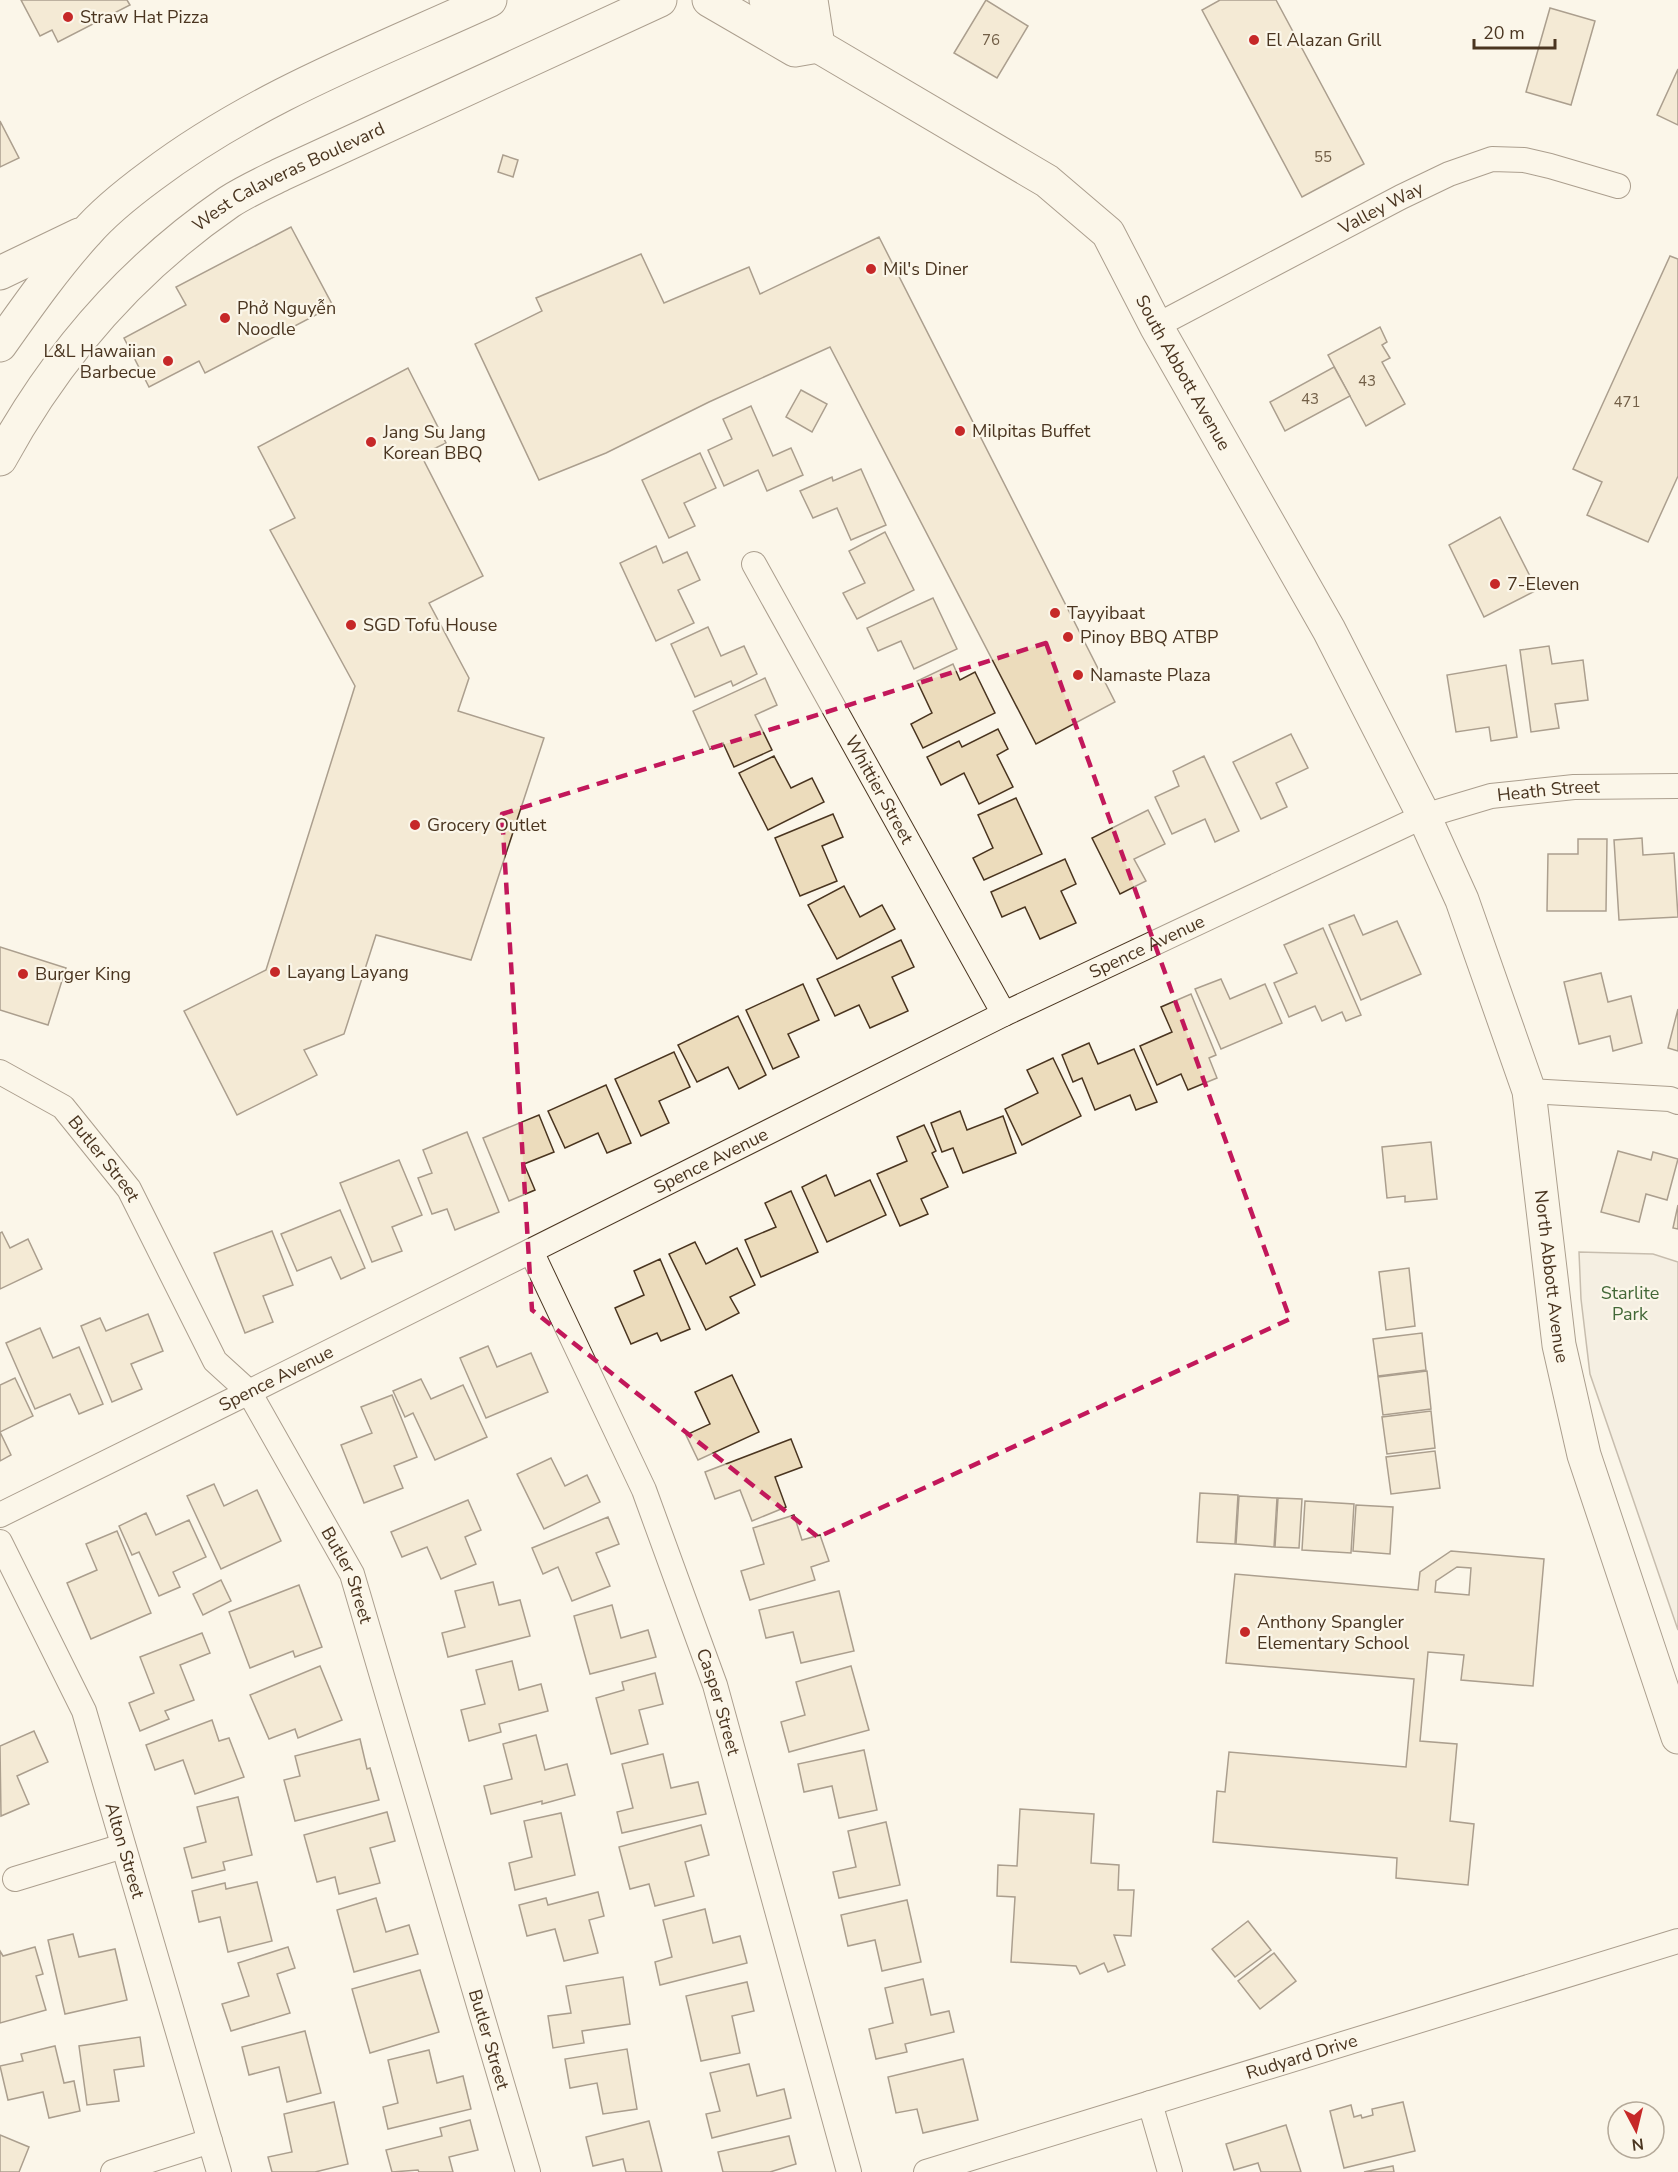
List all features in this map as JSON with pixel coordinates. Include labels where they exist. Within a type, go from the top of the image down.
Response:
[{"type":"main road","points":[[0,345],[36,295],[87,232],[125,196],[173,159],[237,118],[287,91],[490,0]]},
{"type":"main road","name":"West Calaveras Boulevard","points":[[0,459],[53,374],[105,309],[158,256],[231,201],[282,174],[660,0]]},
{"type":"main road","points":[[709,0],[795,50],[818,46],[811,0]]},
{"type":"main road","name":"South Abbott Avenue","points":[[766,0],[807,26],[818,46],[1047,181],[1108,233],[1156,326],[1329,630],[1424,816]]},
{"type":"main road","points":[[0,273],[87,232]]},
{"type":"main road","name":"North Abbott Avenue","points":[[1424,816],[1462,900],[1529,1090],[1559,1346],[1584,1455],[1678,1737]]},
{"type":"street","name":"Valley Way","points":[[1156,326],[1401,197],[1449,174],[1492,159],[1524,160],[1618,186]]},
{"type":"street","name":"Whittier Street","points":[[754,564],[1004,1014]]},
{"type":"street","name":"Heath Street","points":[[1424,816],[1491,796],[1574,787],[1678,786]]},
{"type":"street","name":"Spence Avenue","points":[[0,1515],[1004,1014],[1424,816]]},
{"type":"street","name":"Butler Street","points":[[0,1072],[63,1107],[129,1189],[215,1361],[249,1392],[352,1574],[528,2172]]},
{"type":"street","points":[[1529,1090],[1670,1099],[1678,1102]]},
{"type":"street","name":"Casper Street","points":[[531,1251],[644,1490],[715,1685],[849,2172]]},
{"type":"street","name":"Alton Street","points":[[0,1542],[84,1711],[219,2172]]},
{"type":"street","points":[[15,1879],[123,1846]]},
{"type":"street","name":"Rudyard Drive","points":[[926,2172],[1678,1941]]},
{"type":"street","points":[[1150,2103],[1170,2172]]},
{"type":"street","points":[[113,2172],[210,2141]]},
{"type":"highlighted area","points":[[1046,643],[1290,1319],[818,1537],[532,1310],[502,814]]},
{"type":"green space","name":"Starlite Park","points":[[1579,1252],[1653,1254],[1678,1262],[1678,1630],[1590,1374],[1581,1299]]},
{"type":"building","name":"Straw Hat Pizza","points":[[21,0],[127,0],[130,5],[58,42],[52,30],[40,36]]},
{"type":"building","points":[[986,0],[1028,26],[997,78],[954,53]]},
{"type":"building","points":[[1220,0],[1276,0],[1364,164],[1302,197],[1202,10]]},
{"type":"building","points":[[1550,8],[1595,21],[1571,105],[1526,92]]},
{"type":"building","points":[[1678,69],[1678,125],[1657,115]]},
{"type":"building","points":[[0,121],[19,158],[0,167]]},
{"type":"building","points":[[503,155],[518,160],[513,177],[498,172]]},
{"type":"building","points":[[291,227],[333,306],[205,373],[199,361],[149,387],[124,338],[186,305],[176,287]]},
{"type":"building","points":[[879,237],[1115,702],[1036,744],[830,347],[709,402],[606,453],[539,480],[475,344],[542,311],[536,298],[641,254],[664,303],[749,267],[760,294]]},
{"type":"building","points":[[1670,256],[1678,259],[1678,476],[1648,542],[1587,515],[1602,482],[1573,469]]},
{"type":"building","points":[[1380,327],[1387,342],[1382,345],[1390,358],[1382,362],[1405,404],[1366,426],[1328,355]]},
{"type":"building","points":[[1334,367],[1350,396],[1285,431],[1270,402]]},
{"type":"building","points":[[408,368],[446,443],[421,455],[483,576],[429,603],[469,678],[458,711],[544,738],[471,960],[376,935],[344,1034],[304,1050],[317,1075],[237,1115],[184,1011],[266,970],[355,686],[270,530],[295,518],[258,447]]},
{"type":"building","points":[[801,390],[827,404],[812,432],[786,417]]},
{"type":"building","points":[[751,406],[773,456],[791,448],[803,475],[767,491],[758,470],[724,486],[708,450],[732,439],[723,419]]},
{"type":"building","points":[[700,453],[716,488],[684,503],[695,526],[669,538],[642,480]]},
{"type":"building","points":[[861,469],[886,525],[851,540],[837,508],[813,518],[800,491],[832,477],[833,481]]},
{"type":"building","points":[[1500,517],[1537,590],[1484,617],[1449,545]]},
{"type":"building","points":[[885,532],[914,590],[857,619],[843,593],[865,583],[849,551]]},
{"type":"building","points":[[656,546],[663,563],[687,552],[700,580],[678,590],[694,623],[656,641],[620,563]]},
{"type":"building","points":[[933,598],[957,649],[914,669],[901,641],[878,651],[867,628]]},
{"type":"building","points":[[708,627],[721,656],[744,646],[757,674],[733,686],[731,681],[695,697],[671,644]]},
{"type":"building","points":[[1549,646],[1552,664],[1583,660],[1588,700],[1555,704],[1559,728],[1531,732],[1520,650]]},
{"type":"building","points":[[953,664],[960,680],[975,672],[995,713],[923,748],[911,724],[932,713],[917,681]]},
{"type":"building","points":[[1506,665],[1517,737],[1491,741],[1489,727],[1456,732],[1447,675]]},
{"type":"building","points":[[765,678],[777,705],[755,715],[772,750],[734,767],[723,743],[710,749],[693,711]]},
{"type":"building","points":[[998,729],[1008,749],[997,755],[1013,787],[979,804],[964,773],[941,785],[927,757],[959,741],[962,747]]},
{"type":"building","points":[[1291,734],[1308,768],[1276,783],[1287,807],[1261,819],[1233,762]]},
{"type":"building","points":[[774,756],[791,788],[812,778],[824,802],[768,830],[739,773]]},
{"type":"building","points":[[1204,756],[1239,831],[1215,842],[1205,819],[1172,834],[1155,797],[1179,786],[1173,771]]},
{"type":"building","points":[[1016,798],[1042,854],[984,880],[973,858],[993,848],[978,815]]},
{"type":"building","points":[[1148,810],[1165,844],[1134,859],[1146,881],[1120,894],[1092,838]]},
{"type":"building","points":[[833,814],[843,837],[822,846],[837,881],[800,896],[775,838]]},
{"type":"building","points":[[1642,838],[1643,855],[1674,853],[1678,917],[1619,920],[1614,840]]},
{"type":"building","points":[[1578,839],[1607,839],[1606,911],[1547,911],[1548,854],[1578,854]]},
{"type":"building","points":[[1065,859],[1076,884],[1061,891],[1076,923],[1040,939],[1025,907],[1002,917],[991,892]]},
{"type":"building","points":[[844,886],[860,917],[882,905],[895,929],[837,959],[808,905]]},
{"type":"building","points":[[1354,915],[1363,935],[1397,921],[1421,974],[1361,1000],[1329,925]]},
{"type":"building","points":[[1323,928],[1361,1015],[1346,1021],[1342,1012],[1322,1021],[1315,1006],[1289,1017],[1274,983],[1297,973],[1284,945]]},
{"type":"building","points":[[901,940],[914,967],[892,977],[908,1011],[870,1028],[859,1005],[835,1016],[817,979]]},
{"type":"building","points":[[0,947],[66,968],[48,1025],[0,1010]]},
{"type":"building","points":[[1601,973],[1608,1002],[1631,996],[1642,1043],[1613,1051],[1610,1036],[1579,1044],[1564,982]]},
{"type":"building","points":[[1221,979],[1230,999],[1265,984],[1282,1023],[1221,1049],[1195,989]]},
{"type":"building","points":[[803,984],[819,1020],[788,1034],[799,1057],[773,1069],[746,1010]]},
{"type":"building","points":[[1191,994],[1216,1055],[1209,1058],[1217,1078],[1188,1090],[1181,1074],[1157,1085],[1140,1046],[1172,1032],[1161,1007]]},
{"type":"building","points":[[1678,1009],[1678,1051],[1668,1048]]},
{"type":"building","points":[[738,1016],[766,1075],[739,1089],[728,1067],[697,1082],[678,1045]]},
{"type":"building","points":[[1089,1043],[1098,1064],[1134,1049],[1157,1102],[1136,1110],[1130,1095],[1095,1110],[1082,1078],[1073,1082],[1062,1055]]},
{"type":"building","points":[[674,1052],[690,1087],[659,1101],[669,1123],[641,1136],[615,1079]]},
{"type":"building","points":[[1053,1058],[1081,1116],[1022,1145],[1005,1109],[1038,1093],[1027,1070]]},
{"type":"building","points":[[606,1085],[631,1143],[607,1153],[598,1133],[565,1148],[548,1111]]},
{"type":"building","points":[[960,1111],[967,1130],[1003,1116],[1016,1153],[963,1173],[953,1148],[942,1152],[931,1123]]},
{"type":"building","points":[[539,1115],[554,1152],[524,1164],[535,1190],[509,1201],[483,1138]]},
{"type":"building","points":[[924,1125],[936,1151],[932,1153],[948,1187],[921,1199],[928,1214],[900,1226],[877,1174],[907,1161],[897,1137]]},
{"type":"building","points":[[467,1132],[499,1212],[455,1230],[447,1209],[432,1214],[418,1178],[432,1173],[423,1150]]},
{"type":"building","points":[[1431,1142],[1437,1199],[1405,1202],[1405,1196],[1387,1198],[1382,1147]]},
{"type":"building","points":[[1618,1151],[1651,1160],[1653,1152],[1678,1159],[1667,1200],[1646,1194],[1639,1222],[1601,1212]]},
{"type":"building","points":[[399,1160],[422,1215],[392,1227],[402,1251],[372,1262],[340,1183]]},
{"type":"building","points":[[826,1175],[835,1196],[870,1180],[886,1215],[827,1242],[802,1187]]},
{"type":"building","points":[[791,1191],[818,1252],[761,1277],[745,1240],[776,1227],[765,1203]]},
{"type":"building","points":[[1678,1205],[1678,1229],[1673,1228]]},
{"type":"building","points":[[340,1210],[365,1268],[341,1279],[331,1257],[297,1271],[281,1234]]},
{"type":"building","points":[[272,1231],[293,1285],[263,1296],[273,1322],[245,1333],[214,1253]]},
{"type":"building","points":[[2,1232],[10,1248],[28,1239],[42,1269],[0,1289],[0,1233]]},
{"type":"building","points":[[695,1242],[706,1264],[737,1248],[755,1285],[730,1297],[739,1313],[706,1330],[669,1254]]},
{"type":"building","points":[[660,1259],[690,1329],[661,1341],[657,1333],[631,1344],[615,1308],[644,1295],[634,1271]]},
{"type":"building","points":[[1409,1268],[1415,1326],[1386,1330],[1379,1272]]},
{"type":"building","points":[[148,1314],[163,1351],[131,1364],[142,1389],[112,1402],[81,1326],[100,1318],[106,1331]]},
{"type":"building","points":[[40,1328],[53,1358],[79,1347],[103,1404],[79,1414],[70,1394],[35,1409],[6,1343]]},
{"type":"building","points":[[1422,1333],[1426,1370],[1378,1376],[1373,1339]]},
{"type":"building","points":[[488,1346],[497,1367],[531,1353],[548,1392],[486,1418],[460,1358]]},
{"type":"building","points":[[1427,1371],[1431,1409],[1383,1415],[1378,1377]]},
{"type":"building","points":[[732,1375],[759,1432],[698,1460],[686,1435],[710,1424],[695,1392]]},
{"type":"building","points":[[15,1378],[33,1416],[0,1432],[0,1385]]},
{"type":"building","points":[[421,1379],[431,1399],[463,1385],[487,1437],[435,1460],[413,1413],[405,1417],[393,1391]]},
{"type":"building","points":[[392,1395],[417,1457],[394,1466],[403,1488],[364,1503],[341,1445],[372,1433],[361,1407]]},
{"type":"building","points":[[1431,1411],[1435,1448],[1387,1454],[1382,1417]]},
{"type":"building","points":[[0,1432],[11,1455],[0,1461]]},
{"type":"building","points":[[791,1439],[802,1467],[775,1477],[786,1507],[752,1521],[740,1490],[715,1499],[705,1472]]},
{"type":"building","points":[[1435,1451],[1440,1488],[1391,1494],[1386,1457]]},
{"type":"building","points":[[551,1458],[565,1486],[587,1475],[600,1502],[544,1529],[517,1474]]},
{"type":"building","points":[[214,1484],[224,1506],[257,1490],[281,1541],[221,1569],[187,1496]]},
{"type":"building","points":[[1200,1493],[1238,1495],[1235,1544],[1197,1542]]},
{"type":"building","points":[[1239,1496],[1277,1498],[1274,1547],[1236,1544]]},
{"type":"building","points":[[1278,1498],[1302,1499],[1299,1548],[1275,1547]]},
{"type":"building","points":[[468,1500],[481,1530],[465,1537],[476,1564],[441,1579],[427,1547],[402,1557],[391,1532]]},
{"type":"building","points":[[1305,1501],[1354,1504],[1351,1553],[1302,1550]]},
{"type":"building","points":[[1356,1505],[1393,1507],[1390,1554],[1353,1551]]},
{"type":"building","points":[[146,1513],[156,1535],[189,1520],[206,1557],[173,1572],[180,1587],[159,1596],[139,1552],[132,1555],[119,1526]]},
{"type":"building","points":[[794,1515],[802,1540],[820,1535],[829,1561],[811,1567],[815,1580],[750,1600],[741,1571],[764,1564],[753,1528]]},
{"type":"building","points":[[608,1517],[619,1544],[596,1553],[610,1586],[572,1601],[558,1567],[543,1574],[532,1548]]},
{"type":"building","points":[[117,1531],[151,1613],[91,1639],[67,1583],[97,1570],[86,1544]]},
{"type":"building","points":[[1451,1551],[1544,1559],[1533,1686],[1461,1680],[1464,1655],[1428,1652],[1420,1741],[1457,1744],[1450,1821],[1474,1824],[1468,1885],[1396,1878],[1397,1858],[1213,1842],[1217,1791],[1225,1792],[1229,1752],[1406,1767],[1414,1679],[1226,1663],[1235,1574],[1418,1590],[1420,1572]],"holes":[[[1457,1567],[1471,1568],[1469,1595],[1435,1592],[1436,1581]]]},
{"type":"building","points":[[221,1580],[231,1601],[203,1615],[193,1594]]},
{"type":"building","points":[[493,1582],[499,1605],[520,1600],[530,1636],[448,1657],[442,1633],[465,1627],[455,1591]]},
{"type":"building","points":[[299,1585],[322,1647],[295,1657],[293,1651],[250,1668],[229,1612]]},
{"type":"building","points":[[839,1591],[854,1651],[801,1663],[793,1632],[766,1638],[759,1610]]},
{"type":"building","points":[[612,1605],[621,1638],[648,1630],[656,1657],[590,1674],[574,1616]]},
{"type":"building","points":[[202,1633],[210,1653],[180,1665],[194,1700],[165,1711],[169,1719],[140,1731],[129,1703],[154,1693],[140,1657]]},
{"type":"building","points":[[512,1661],[519,1690],[541,1684],[548,1711],[499,1724],[501,1732],[469,1741],[461,1710],[485,1704],[476,1670]]},
{"type":"building","points":[[320,1666],[342,1720],[298,1738],[295,1729],[269,1739],[250,1695]]},
{"type":"building","points":[[851,1666],[869,1730],[789,1752],[781,1722],[805,1715],[796,1682]]},
{"type":"building","points":[[655,1673],[663,1704],[639,1710],[648,1744],[611,1754],[596,1698],[624,1690],[622,1682]]},
{"type":"building","points":[[212,1720],[219,1741],[229,1738],[244,1777],[195,1794],[183,1760],[155,1770],[146,1745]]},
{"type":"building","points":[[34,1731],[48,1762],[17,1776],[29,1804],[1,1816],[0,1746]]},
{"type":"building","points":[[536,1735],[545,1770],[567,1764],[575,1795],[491,1814],[484,1786],[512,1779],[503,1744]]},
{"type":"building","points":[[360,1739],[367,1769],[370,1768],[379,1800],[295,1821],[284,1780],[300,1776],[295,1756]]},
{"type":"building","points":[[864,1750],[877,1810],[839,1818],[832,1786],[804,1792],[798,1764]]},
{"type":"building","points":[[663,1754],[671,1788],[698,1782],[706,1814],[622,1833],[617,1812],[633,1808],[622,1764]]},
{"type":"building","points":[[238,1797],[252,1855],[223,1862],[225,1870],[192,1878],[184,1848],[206,1842],[197,1807]]},
{"type":"building","points":[[1020,1809],[1094,1814],[1091,1863],[1119,1865],[1118,1890],[1134,1890],[1131,1936],[1114,1935],[1125,1965],[1108,1972],[1104,1963],[1080,1974],[1076,1966],[1011,1962],[1015,1897],[997,1896],[998,1865],[1017,1866]]},
{"type":"building","points":[[387,1812],[395,1841],[370,1848],[380,1883],[339,1894],[335,1877],[317,1882],[304,1835]]},
{"type":"building","points":[[561,1813],[575,1875],[515,1890],[509,1863],[532,1857],[524,1821]]},
{"type":"building","points":[[886,1822],[900,1885],[839,1898],[833,1872],[856,1867],[848,1831]]},
{"type":"building","points":[[701,1825],[709,1855],[685,1862],[694,1896],[655,1906],[649,1884],[630,1889],[619,1847]]},
{"type":"building","points":[[257,1882],[272,1941],[228,1952],[220,1917],[199,1922],[192,1891],[225,1883],[226,1889]]},
{"type":"building","points":[[598,1892],[604,1916],[589,1920],[598,1953],[564,1961],[555,1929],[527,1936],[519,1905],[546,1898],[548,1905]]},
{"type":"building","points":[[376,1898],[386,1932],[409,1925],[418,1954],[354,1972],[337,1910]]},
{"type":"building","points":[[907,1900],[921,1962],[882,1971],[875,1940],[848,1946],[841,1915]]},
{"type":"building","points":[[705,1909],[713,1943],[740,1936],[747,1963],[660,1985],[655,1962],[672,1957],[663,1920]]},
{"type":"building","points":[[1248,1921],[1271,1950],[1235,1977],[1212,1949]]},
{"type":"building","points":[[73,1934],[79,1957],[115,1949],[127,2000],[65,2014],[48,1940]]},
{"type":"building","points":[[35,1947],[43,1974],[36,1976],[46,2010],[0,2023],[0,1951],[3,1956]]},
{"type":"building","points":[[288,1947],[295,1968],[277,1974],[290,2013],[231,2031],[222,2004],[249,1996],[238,1963]]},
{"type":"building","points":[[1274,1953],[1296,1981],[1260,2009],[1238,1981]]},
{"type":"building","points":[[420,1970],[439,2032],[370,2053],[352,1989]]},
{"type":"building","points":[[623,1977],[630,2024],[582,2031],[584,2043],[553,2048],[548,2016],[571,2013],[566,1986]]},
{"type":"building","points":[[923,1979],[931,2015],[949,2011],[954,2032],[905,2044],[907,2052],[876,2059],[869,2029],[893,2023],[885,1988]]},
{"type":"building","points":[[747,1982],[754,2011],[732,2016],[740,2053],[701,2061],[686,1996]]},
{"type":"building","points":[[305,2031],[321,2093],[287,2102],[279,2067],[249,2075],[242,2047]]},
{"type":"building","points":[[140,2037],[144,2066],[114,2070],[119,2101],[87,2105],[79,2046]]},
{"type":"building","points":[[55,2046],[64,2083],[74,2081],[80,2111],[49,2118],[43,2092],[8,2100],[0,2066],[23,2061],[21,2054]]},
{"type":"building","points":[[627,2049],[637,2109],[603,2114],[597,2083],[570,2088],[565,2059]]},
{"type":"building","points":[[429,2050],[437,2083],[463,2076],[471,2109],[388,2129],[383,2107],[398,2103],[388,2060]]},
{"type":"building","points":[[963,2059],[978,2120],[923,2133],[917,2109],[896,2113],[888,2077]]},
{"type":"building","points":[[749,2064],[757,2096],[784,2089],[791,2118],[712,2138],[706,2114],[720,2111],[710,2073]]},
{"type":"building","points":[[334,2102],[348,2164],[315,2172],[272,2172],[268,2157],[292,2152],[284,2114]]},
{"type":"building","points":[[1403,2102],[1415,2151],[1344,2168],[1330,2111],[1351,2105],[1354,2117],[1361,2115],[1362,2118],[1373,2115],[1372,2109]]},
{"type":"building","points":[[470,2120],[478,2150],[449,2157],[453,2172],[419,2172],[418,2170],[392,2172],[386,2150],[442,2136],[440,2128]]},
{"type":"building","points":[[649,2121],[662,2172],[626,2172],[623,2159],[593,2166],[586,2137]]},
{"type":"building","points":[[1286,2125],[1301,2172],[1261,2172],[1258,2163],[1234,2170],[1226,2144]]},
{"type":"building","points":[[0,2135],[29,2147],[19,2172],[0,2172]]},
{"type":"building","points":[[789,2136],[796,2164],[770,2172],[723,2172],[718,2152]]},
{"type":"building","points":[[1393,2166],[1394,2172],[1364,2172]]},
{"type":"place","name":"Straw Hat Pizza","points":[[68,17]]},
{"type":"place","name":"El Alazan Grill","points":[[1254,40]]},
{"type":"place","name":"Mil's Diner","points":[[871,269]]},
{"type":"place","name":"Phở Nguyễn Noodle","points":[[225,318]]},
{"type":"place","name":"L&L Hawaiian Barbecue","points":[[168,361]]},
{"type":"place","name":"Milpitas Buffet","points":[[960,431]]},
{"type":"place","name":"Jang Su Jang Korean BBQ","points":[[371,442]]},
{"type":"place","name":"7-Eleven","points":[[1495,584]]},
{"type":"place","name":"Tayyibaat","points":[[1055,613]]},
{"type":"place","name":"SGD Tofu House","points":[[351,625]]},
{"type":"place","name":"Pinoy BBQ ATBP","points":[[1068,637]]},
{"type":"place","name":"Namaste Plaza","points":[[1078,675]]},
{"type":"place","name":"Grocery Outlet","points":[[415,825]]},
{"type":"place","name":"Layang Layang","points":[[275,972]]},
{"type":"place","name":"Burger King","points":[[23,974]]},
{"type":"place","name":"Anthony Spangler Elementary School","points":[[1245,1632]]}]
